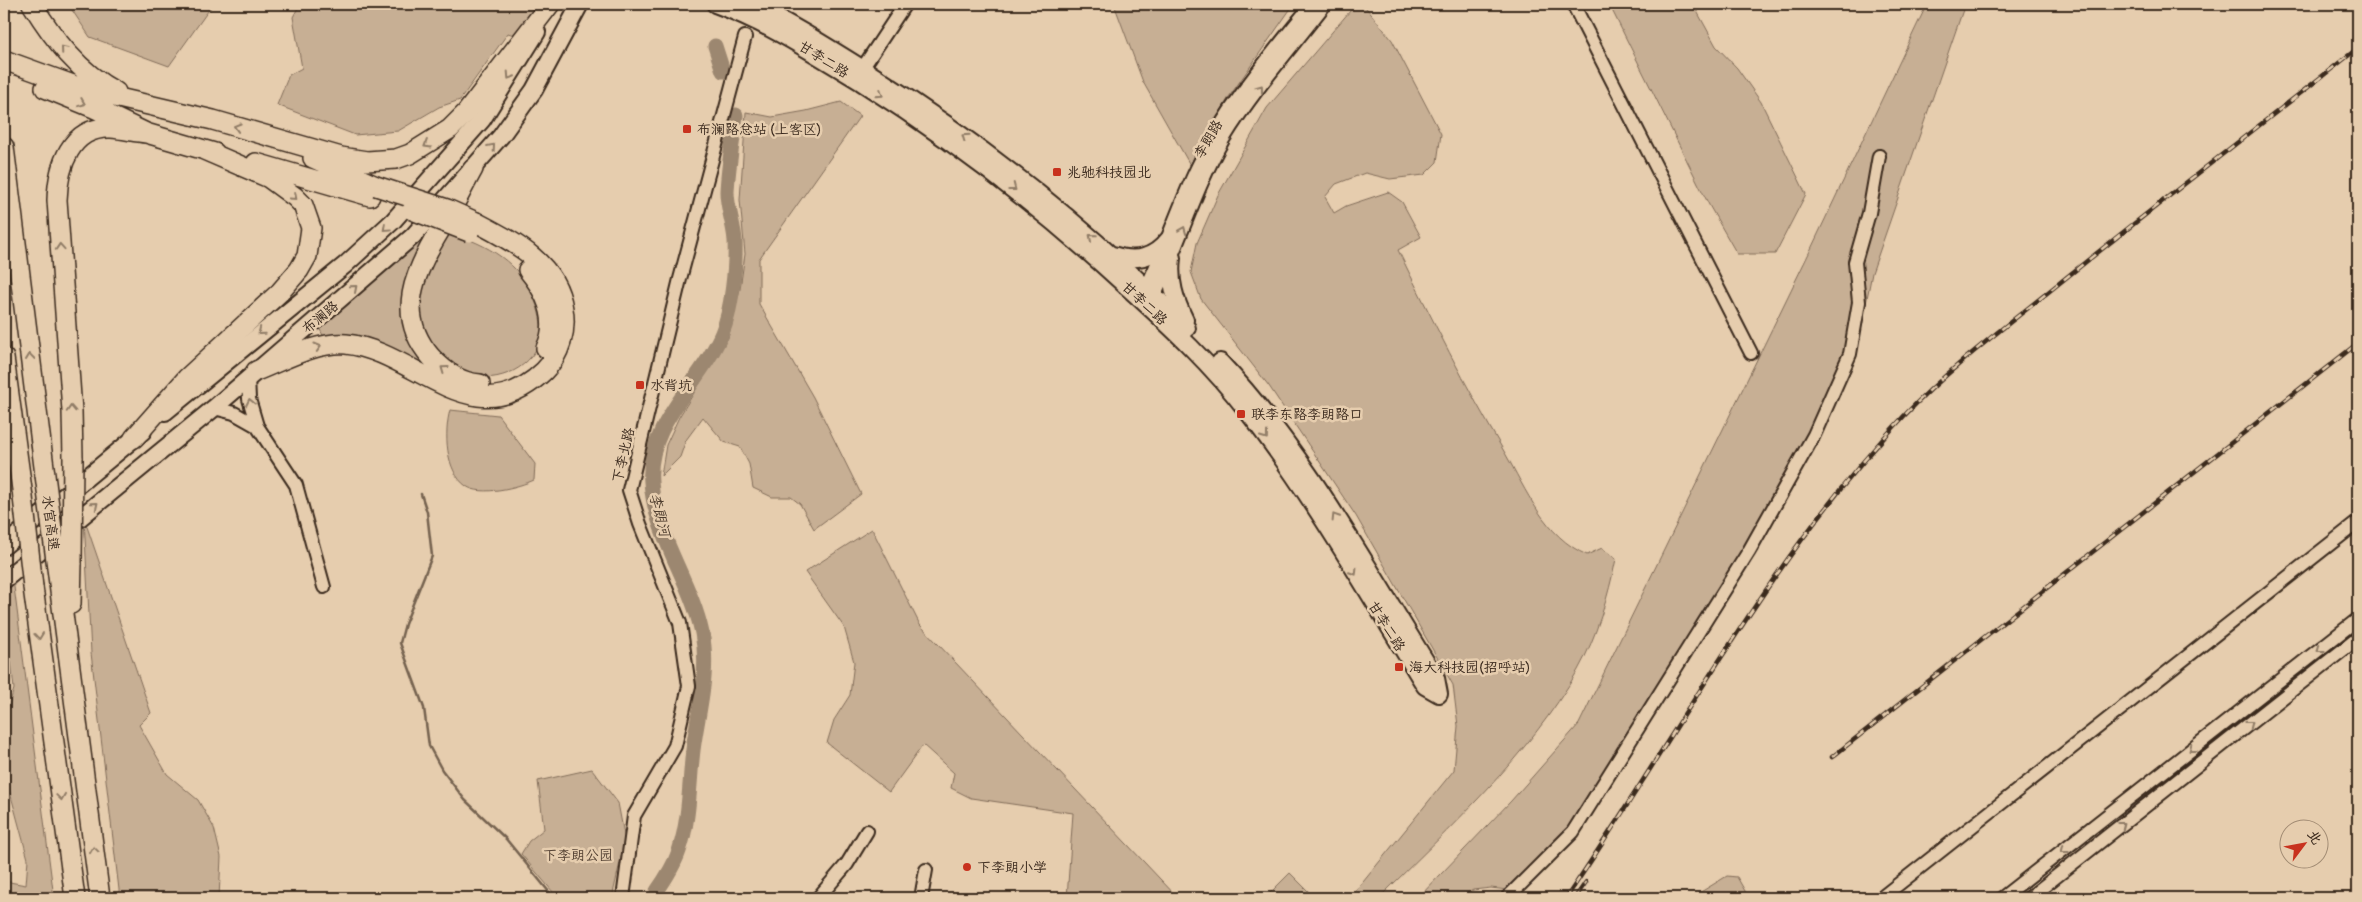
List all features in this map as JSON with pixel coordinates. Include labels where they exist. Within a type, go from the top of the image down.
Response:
[{"type":"highway","points":[[32,4],[67,53],[82,67],[113,90],[147,105]]},
{"type":"highway","points":[[4,60],[73,85],[147,105],[213,120],[268,137],[362,160],[380,161],[410,154],[450,129],[466,113],[551,4]]},
{"type":"highway","points":[[4,73],[94,108],[146,133]]},
{"type":"highway","points":[[100,898],[73,688],[65,565],[73,458],[72,411],[57,200],[60,166],[75,141],[84,134],[110,128],[146,133],[204,150],[373,191],[472,227],[526,250],[550,277],[558,290],[563,308],[565,328],[559,349],[550,365],[535,379],[513,392],[473,396],[437,384],[367,348],[346,344],[325,345],[252,374]]},
{"type":"highway","points":[[268,137],[373,191]]},
{"type":"highway","name":"水官高速","points":[[4,146],[45,475],[65,565]]},
{"type":"highway","points":[[134,438],[187,378],[289,282],[299,270],[309,248],[311,228],[303,205],[296,197],[268,178],[204,150]]},
{"type":"highway","points":[[472,227],[527,268],[542,286],[550,305],[552,327],[540,358],[525,372],[508,381],[488,385],[470,384],[438,366],[425,350],[415,331],[412,310],[411,290],[418,268],[473,169]]},
{"type":"highway","name":"水官高速","points":[[4,358],[75,898]]},
{"type":"main road","name":"布澜路","points":[[4,546],[345,265],[393,221],[482,120],[521,60],[551,4]]},
{"type":"main road","name":"布澜路","points":[[4,580],[214,408],[413,236],[501,136],[534,90],[580,4]]},
{"type":"main road","name":"甘李二路","points":[[715,4],[772,28],[859,74],[930,113],[1016,174],[1112,255],[1148,297],[1197,353],[1252,418],[1306,495],[1425,686],[1439,694],[1436,678],[1312,481],[1257,404],[1194,335],[1148,297],[1076,240],[1008,184],[923,123],[859,74],[805,33],[750,4]]},
{"type":"main road","points":[[1112,255],[1135,260],[1145,258],[1162,248],[1168,240]]},
{"type":"main road","points":[[1172,258],[1170,269],[1173,292],[1182,314],[1194,335]]},
{"type":"street","points":[[859,74],[905,4]]},
{"type":"street","name":"李朗路","points":[[1148,297],[1168,240],[1198,166],[1216,132],[1242,93],[1312,4]]},
{"type":"street","name":"李朗路","points":[[1148,297],[1172,258],[1207,171],[1224,138],[1245,107],[1325,4]]},
{"type":"street","points":[[1573,4],[1751,354]]},
{"type":"street","name":"下李北路","points":[[623,898],[634,816],[675,746],[689,686],[680,623],[640,524],[629,490],[680,279],[745,37]]},
{"type":"street","points":[[1507,898],[1573,832],[1749,551],[1814,435],[1850,354],[1859,302],[1855,262],[1869,213],[1879,156]]},
{"type":"street","points":[[252,374],[249,399],[257,426],[296,485],[324,587]]},
{"type":"street","points":[[214,408],[234,413],[257,426]]},
{"type":"street","points":[[1881,898],[2358,522]]},
{"type":"street","points":[[2002,898],[2358,619]]},
{"type":"street","points":[[2029,898],[2358,638]]},
{"type":"street","points":[[818,898],[847,864],[867,831]]},
{"type":"street","points":[[921,898],[926,870]]},
{"type":"green space","points":[[68,4],[213,4],[169,66],[90,37]]},
{"type":"green space","points":[[300,4],[539,4],[517,36],[508,33],[460,100],[439,107],[398,131],[355,135],[277,105],[289,75],[302,68],[293,17]]},
{"type":"green space","points":[[1114,4],[1294,4],[1229,97],[1190,165],[1143,82]]},
{"type":"green space","points":[[1356,4],[1363,4],[1392,40],[1441,134],[1437,162],[1424,175],[1390,179],[1365,173],[1336,184],[1325,197],[1334,213],[1346,206],[1388,192],[1402,202],[1421,237],[1398,250],[1463,378],[1529,497],[1548,525],[1572,547],[1587,555],[1602,548],[1616,559],[1605,602],[1591,644],[1578,670],[1558,702],[1536,732],[1486,790],[1379,898],[1350,898],[1454,770],[1458,726],[1453,685],[1356,516],[1269,386],[1201,299],[1191,272],[1197,243],[1218,195],[1267,108]]},
{"type":"green space","points":[[1609,4],[1693,4],[1716,46],[1737,68],[1761,102],[1806,194],[1775,254],[1737,254],[1709,205]]},
{"type":"green space","points":[[1927,4],[1965,4],[1872,273],[1861,329],[1804,444],[1744,549],[1570,827],[1507,890],[1491,888],[1473,890],[1459,898],[1418,898],[1511,801],[1579,724],[1810,251]]},
{"type":"green space","points":[[841,102],[860,116],[759,259],[759,304],[813,397],[861,494],[814,529],[800,504],[791,497],[772,497],[753,488],[749,464],[740,447],[724,442],[703,417],[686,440],[680,457],[661,476],[666,445],[679,417],[728,338],[740,289],[745,254],[740,200],[746,112],[772,117]]},
{"type":"green space","points":[[429,229],[416,256],[408,308],[444,376],[325,339],[318,326]]},
{"type":"green space","points":[[450,233],[477,243],[501,257],[512,266],[529,288],[539,313],[541,334],[538,346],[532,356],[514,371],[491,377],[468,375],[452,367],[439,355],[430,341],[423,324],[420,307],[420,289],[423,272],[436,247]]},
{"type":"green space","points":[[450,410],[498,415],[535,464],[534,480],[510,488],[490,491],[481,491],[466,486],[459,479],[450,461],[447,429]]},
{"type":"green space","points":[[84,518],[151,713],[139,725],[167,774],[198,800],[214,828],[221,857],[219,898],[120,898],[91,653]]},
{"type":"green space","points":[[872,529],[920,625],[1178,898],[1067,898],[1073,813],[971,798],[951,788],[954,773],[923,745],[889,792],[827,743],[834,720],[850,695],[854,662],[844,627],[805,572]]},
{"type":"green space","points":[[13,579],[54,898],[4,898],[4,881],[26,885],[28,859],[7,781],[4,777],[4,721],[14,689],[11,661],[4,658],[4,587]]},
{"type":"green space","name":"下李朗公园","points":[[592,769],[618,803],[625,840],[612,898],[558,898],[521,854],[529,841],[544,829],[538,781]]},
{"type":"green space","points":[[1290,873],[1315,898],[1265,898]]},
{"type":"green space","points":[[1727,876],[1737,877],[1749,898],[1691,898]]},
{"type":"waterway","name":"李朗河","points":[[715,46],[723,71]]},
{"type":"waterway","name":"李朗河","points":[[657,891],[675,862],[683,839],[705,663],[702,633],[697,614],[666,540],[654,502],[651,482],[652,461],[657,441],[666,423],[713,351],[722,333],[728,312],[733,288],[735,251],[727,192],[736,115]]},
{"type":"waterway","points":[[421,494],[427,512],[432,556],[405,624],[400,643],[424,708],[429,746],[442,770],[465,800],[506,839],[554,898]]},
{"type":"railway","points":[[1566,898],[1767,589],[1855,471],[1904,416],[1978,348],[2358,48]]},
{"type":"railway","points":[[1832,757],[2358,343]]},
{"type":"railway","points":[[1575,898],[1586,882]]},
{"type":"place","name":"布澜路总站 (上客区)","points":[[687,129]]},
{"type":"place","name":"兆驰科技园北","points":[[1057,172]]},
{"type":"place","name":"水背坑","points":[[640,385]]},
{"type":"place","name":"联李东路李朗路口","points":[[1241,414]]},
{"type":"place","name":"海大科技园(招呼站)","points":[[1399,667]]},
{"type":"place","name":"下李朗小学","points":[[967,867]]}]
